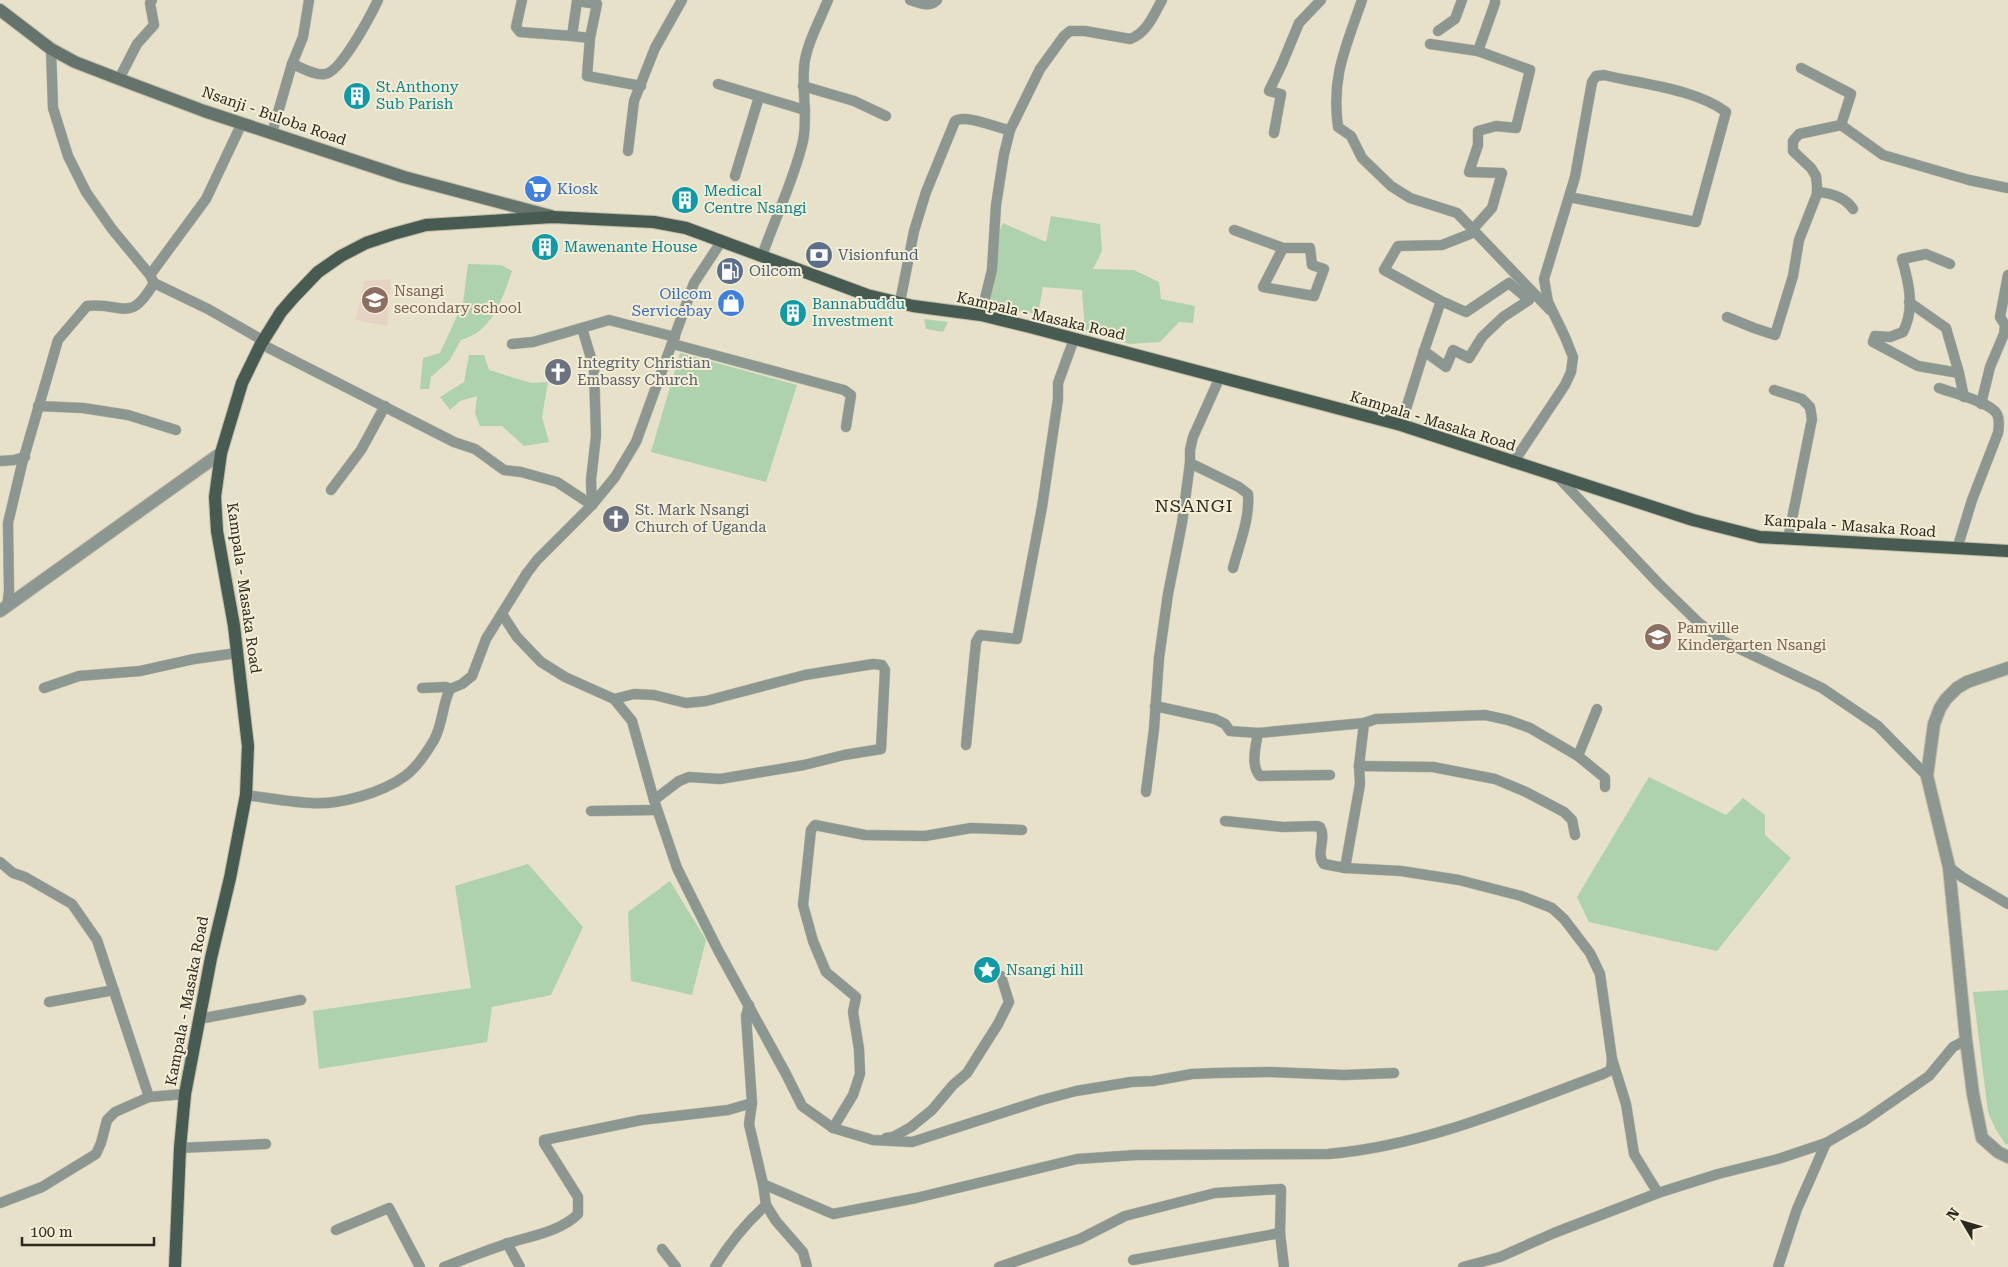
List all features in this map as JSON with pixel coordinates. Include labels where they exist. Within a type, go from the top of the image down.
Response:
[{"type":"main road","name":"Nsanji - Buloba Road","points":[[0,10],[52,49],[74,62],[119,79],[242,123],[404,177],[553,217]]},
{"type":"main road","name":"Kampala - Masaka Road","points":[[175,1267],[180,1148],[185,1094],[246,795],[248,746],[234,626],[217,531],[215,498],[221,453],[242,383],[262,342],[281,312],[318,272],[341,256],[366,243],[426,225],[553,217],[654,222],[686,228],[867,295],[980,315],[1401,425],[1559,478],[1693,520],[1760,537],[1958,549],[2008,550]]},
{"type":"street","points":[[119,79],[137,44],[154,24],[150,4],[152,0]]},
{"type":"street","points":[[272,133],[292,64],[303,37],[309,0]]},
{"type":"street","points":[[292,64],[316,74],[330,72],[344,57],[367,22],[378,0]]},
{"type":"street","points":[[522,0],[516,27],[520,32],[590,38]]},
{"type":"street","points":[[628,151],[634,101],[654,48],[682,0]]},
{"type":"street","points":[[762,256],[803,141],[806,122],[803,86],[804,66],[828,0]]},
{"type":"street","points":[[910,0],[926,5],[932,4],[937,0]]},
{"type":"street","points":[[980,315],[992,270],[996,205],[1004,154],[1010,130],[1040,69],[1064,36],[1070,31],[1085,31],[1130,39],[1136,37],[1145,28],[1162,0]]},
{"type":"street","points":[[1274,133],[1281,94],[1268,91],[1299,24],[1321,0]]},
{"type":"street","points":[[1362,0],[1338,71],[1335,104],[1338,127],[1351,136],[1362,158],[1391,186],[1410,198],[1457,213],[1552,313]]},
{"type":"street","points":[[1438,31],[1456,19],[1462,0]]},
{"type":"street","points":[[1478,51],[1495,3],[1494,0]]},
{"type":"street","points":[[572,36],[577,1],[597,4],[590,38],[587,76],[641,86]]},
{"type":"street","points":[[1424,351],[1446,367],[1453,350],[1469,358],[1482,337],[1503,317],[1529,300],[1509,283],[1466,312],[1441,301],[1384,270],[1398,246],[1442,245],[1474,231],[1492,208],[1502,173],[1469,172],[1478,145],[1478,131],[1496,126],[1516,128],[1530,70],[1478,51],[1430,44]]},
{"type":"street","points":[[52,49],[53,108],[68,156],[86,192],[152,279],[208,309],[262,342],[454,442],[475,449],[504,470],[556,482],[592,505]]},
{"type":"street","points":[[1801,68],[1851,94],[1841,125]]},
{"type":"street","points":[[1513,463],[1565,385],[1571,372],[1572,357],[1565,337],[1552,313],[1544,288],[1544,279],[1574,178],[1592,82],[1596,76],[1604,75],[1671,89],[1718,106],[1726,112],[1696,222],[1569,197]]},
{"type":"street","points":[[718,84],[805,110]]},
{"type":"street","points":[[803,86],[854,101],[886,116]]},
{"type":"street","points":[[735,176],[759,97]]},
{"type":"street","points":[[900,302],[914,231],[926,192],[955,121],[960,118],[973,120],[1010,130]]},
{"type":"street","points":[[3,609],[8,590],[8,523],[14,493],[58,340],[87,306],[122,310],[136,307],[142,302],[152,279],[206,199],[242,123]]},
{"type":"street","points":[[1727,316],[1775,335],[1793,276],[1799,240],[1817,192],[1816,176],[1811,168],[1793,151],[1793,141],[1799,134],[1841,125],[1883,156],[1969,180],[2008,188]]},
{"type":"street","points":[[1817,192],[1828,193],[1848,201],[1853,209]]},
{"type":"street","points":[[1234,230],[1283,248],[1310,248],[1312,265],[1324,269],[1314,296],[1263,287],[1283,248]]},
{"type":"street","points":[[246,795],[312,804],[344,801],[388,786],[406,776],[434,740],[440,728],[446,697],[450,689],[462,684],[472,676],[486,639],[537,560],[592,505],[615,478],[636,442],[694,283],[721,242]]},
{"type":"street","points":[[1950,264],[1926,254],[1902,260],[1910,287],[1908,322],[1903,332],[1890,337],[1875,336],[1873,342],[1918,366],[1960,373]]},
{"type":"street","points":[[1981,404],[1990,367],[2004,334],[2005,325],[2000,317],[2008,275]]},
{"type":"street","points":[[1401,425],[1441,301]]},
{"type":"street","points":[[1909,302],[1946,328],[1960,373],[1964,397]]},
{"type":"street","points":[[512,344],[533,342],[609,320],[844,390],[851,395],[846,427]]},
{"type":"street","points":[[582,328],[594,368],[596,436],[591,480],[592,505]]},
{"type":"street","points":[[966,745],[976,642],[980,636],[1017,639],[1042,507],[1058,399],[1058,383],[1074,339]]},
{"type":"street","points":[[1146,792],[1168,594],[1182,523],[1192,436],[1220,377]]},
{"type":"street","points":[[1939,388],[1992,408],[1998,416],[1998,433],[1972,500],[1958,549]]},
{"type":"street","points":[[1774,390],[1802,400],[1810,407],[1812,419],[1788,539]]},
{"type":"street","points":[[38,406],[83,408],[128,415],[176,430]]},
{"type":"street","points":[[331,490],[361,450],[385,406]]},
{"type":"street","points":[[3,609],[221,453]]},
{"type":"street","points":[[0,460],[14,460],[25,457]]},
{"type":"street","points":[[1190,463],[1239,487],[1248,494],[1249,502],[1244,530],[1232,568]]},
{"type":"street","points":[[1559,478],[1659,584],[1699,623],[1723,641],[1822,688],[1878,726],[1927,776]]},
{"type":"street","points":[[502,614],[517,637],[541,662],[565,677],[614,699],[632,721],[655,805],[677,868],[802,1106],[833,1128],[873,1140],[912,1142],[1042,1100],[1076,1091],[1131,1082],[1153,1081],[1192,1074],[1269,1072],[1344,1075],[1394,1073]]},
{"type":"street","points":[[44,688],[79,676],[140,670],[194,659],[237,653]]},
{"type":"street","points":[[591,811],[655,805],[679,781],[690,777],[720,779],[804,765],[881,749],[885,670],[882,665],[873,664],[805,675],[706,701],[686,702],[654,695],[634,694],[614,699]]},
{"type":"street","points":[[2008,668],[1967,682],[1946,698],[1934,724],[1927,776],[1949,867],[1966,1040],[1973,1094],[1982,1138],[1998,1152],[2008,1157]]},
{"type":"street","points":[[422,688],[446,687],[450,689]]},
{"type":"street","points":[[1155,706],[1215,719],[1225,724],[1230,731],[1258,732],[1364,723],[1376,719],[1485,714],[1530,728],[1578,756],[1605,778],[1605,787]]},
{"type":"street","points":[[1578,756],[1597,709]]},
{"type":"street","points":[[1345,868],[1360,784],[1359,766],[1364,723]]},
{"type":"street","points":[[1258,732],[1254,762],[1256,772],[1260,776],[1330,775]]},
{"type":"street","points":[[1359,766],[1434,768],[1495,779],[1526,792],[1564,812],[1572,820],[1575,835]]},
{"type":"street","points":[[1225,821],[1282,827],[1320,827],[1323,833],[1321,860],[1324,864],[1345,868],[1401,871],[1460,880],[1522,896],[1552,908],[1575,932],[1590,953],[1600,974],[1612,1059],[1626,1104],[1634,1154],[1658,1193]]},
{"type":"street","points":[[833,1128],[853,1095],[860,1074],[859,1049],[852,1012],[856,997],[826,972],[813,941],[803,905],[811,830],[815,825],[865,835],[925,836],[971,828],[1022,830]]},
{"type":"street","points":[[0,862],[14,873],[25,877],[72,904],[97,940],[149,1097]]},
{"type":"street","points":[[1949,867],[1962,877],[2008,904]]},
{"type":"street","points":[[873,1140],[893,1137],[911,1127],[932,1110],[953,1085],[967,1073],[998,1024],[1009,1002],[1001,976]]},
{"type":"street","points":[[49,1002],[114,990]]},
{"type":"street","points":[[199,1019],[301,1000]]},
{"type":"street","points":[[748,1005],[746,1016],[752,1103],[749,1124],[766,1205],[776,1221],[803,1252],[807,1267]]},
{"type":"street","points":[[1463,1267],[1500,1257],[1554,1233],[1658,1193],[1718,1174],[1778,1159],[1826,1143],[1864,1121],[1929,1076],[1953,1047],[1966,1040]]},
{"type":"street","points":[[763,1184],[833,1214],[916,1198],[1077,1159],[1136,1155],[1328,1154],[1353,1152],[1426,1136],[1490,1116],[1603,1074],[1611,1070],[1612,1059]]},
{"type":"street","points":[[0,1203],[42,1187],[96,1154],[107,1120],[116,1112],[149,1097],[185,1094]]},
{"type":"street","points":[[444,1267],[570,1222],[578,1214],[578,1197],[544,1143],[544,1140],[641,1120],[728,1110],[752,1103]]},
{"type":"street","points":[[1778,1267],[1797,1209],[1826,1143]]},
{"type":"street","points":[[180,1148],[266,1144]]},
{"type":"street","points":[[999,1267],[1080,1239],[1125,1216],[1215,1193],[1281,1189],[1280,1233],[1284,1267]]},
{"type":"street","points":[[715,1267],[725,1250],[749,1220],[766,1205]]},
{"type":"street","points":[[336,1230],[389,1208],[420,1267]]},
{"type":"street","points":[[1133,1260],[1280,1233]]},
{"type":"street","points":[[508,1244],[520,1267]]},
{"type":"street","points":[[662,1248],[676,1267]]},
{"type":"shaded area","name":"Nsangi secondary school","points":[[391,279],[387,326],[356,320],[364,281]]},
{"type":"green space","points":[[1051,216],[1100,224],[1102,251],[1093,269],[1134,270],[1159,282],[1161,299],[1195,306],[1193,323],[1179,322],[1160,342],[1130,344],[1085,332],[1082,290],[1043,287],[1038,314],[985,305],[992,251],[1003,223],[1046,242]]},
{"type":"green space","points":[[468,264],[501,265],[512,271],[500,303],[489,322],[472,336],[461,340],[449,361],[431,377],[429,389],[420,389],[423,358],[440,353],[463,303]]},
{"type":"green space","points":[[924,319],[948,322],[943,332],[926,329]]},
{"type":"green space","points":[[680,353],[797,385],[766,482],[651,452]]},
{"type":"green space","points":[[469,355],[484,355],[489,370],[531,383],[548,382],[542,417],[549,442],[524,446],[502,426],[480,426],[475,413],[477,396],[460,401],[450,410],[440,397],[464,382]]},
{"type":"green space","points":[[1649,777],[1726,815],[1743,798],[1765,815],[1765,835],[1791,858],[1717,951],[1589,922],[1577,897]]},
{"type":"green space","points":[[528,864],[583,927],[551,995],[492,1007],[487,1042],[319,1069],[313,1011],[471,988],[455,886]]},
{"type":"green space","points":[[670,881],[706,940],[692,995],[631,981],[628,912]]},
{"type":"green space","points":[[2008,990],[2008,1144],[2006,1145],[1995,1128],[1988,1112],[1973,992]]},
{"type":"place","name":"St.Anthony Sub Parish","points":[[357,96]]},
{"type":"place","name":"Kiosk","points":[[538,189]]},
{"type":"place","name":"Medical Centre Nsangi","points":[[685,200]]},
{"type":"place","name":"Mawenante House","points":[[545,247]]},
{"type":"place","name":"Visionfund","points":[[819,255]]},
{"type":"place","name":"Oilcom","points":[[730,271]]},
{"type":"place","name":"Nsangi secondary school","points":[[375,300]]},
{"type":"place","name":"Oilcom Servicebay","points":[[731,303]]},
{"type":"place","name":"Bannabuddu Investment","points":[[793,313]]},
{"type":"place","name":"Integrity Christian Embassy Church","points":[[558,372]]},
{"type":"place","name":"St. Mark Nsangi Church of Uganda","points":[[616,519]]},
{"type":"place","name":"Pamville Kindergarten Nsangi","points":[[1658,637]]},
{"type":"place","name":"Nsangi hill","points":[[987,970]]},
{"type":"district","name":"NSANGI","points":[[1194,505]]}]
